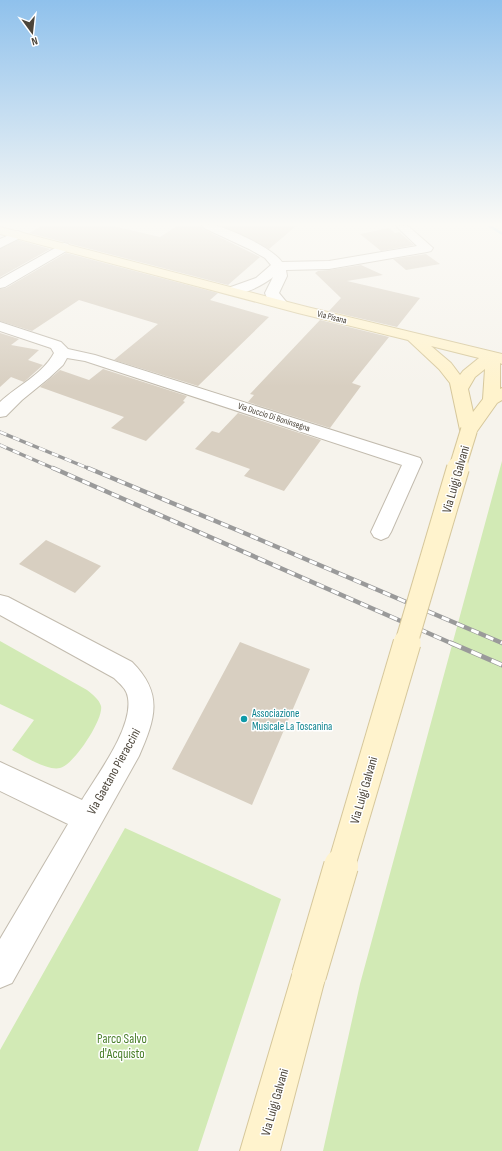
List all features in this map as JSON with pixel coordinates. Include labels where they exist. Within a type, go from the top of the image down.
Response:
[{"type":"main road","name":"Via Pisana","points":[[190,280],[496,358]]},
{"type":"main road","name":"Via Luigi Galvani","points":[[410,336],[445,366],[452,374],[460,388],[469,430]]},
{"type":"main road","name":"Via Luigi Galvani","points":[[260,1151],[309,975],[469,430],[496,396],[493,372],[496,358]]},
{"type":"main road","points":[[460,388],[469,374],[496,358]]},
{"type":"street","points":[[233,291],[262,280]]},
{"type":"street","points":[[278,280],[272,291],[273,296],[281,304]]},
{"type":"street","points":[[0,326],[56,345],[60,348],[62,353],[53,366],[16,396],[0,412]]},
{"type":"street","name":"Via Duccio Di Boninsegna","points":[[62,353],[90,358],[413,462],[381,532]]},
{"type":"street","name":"Via Gaetano Pieraccini","points":[[0,604],[115,665],[129,675],[140,693],[142,709],[136,732],[0,971]]},
{"type":"street","points":[[0,776],[87,818]]},
{"type":"green space","points":[[502,461],[502,1151],[323,1151],[360,984]]},
{"type":"green space","points":[[0,641],[87,690],[99,701],[101,712],[93,731],[79,751],[66,765],[60,768],[49,767],[12,750],[34,720],[0,704]]},
{"type":"green space","name":"Parco Salvo d'Acquisto","points":[[125,828],[281,899],[198,1151],[0,1151],[0,1050]]},
{"type":"building","points":[[20,280],[168,280],[218,293],[210,300],[269,317],[198,386],[114,360],[158,324],[79,300],[32,331],[0,321],[0,289],[6,288]]},
{"type":"building","points":[[208,280],[234,280],[228,285]]},
{"type":"building","points":[[322,280],[355,280],[347,281],[420,298],[397,327],[329,311],[341,298]]},
{"type":"building","points":[[320,320],[389,337],[352,383],[361,386],[330,428],[248,402],[254,395],[250,394]]},
{"type":"building","points":[[0,333],[19,339],[11,345],[39,350],[28,360],[43,365],[24,382],[11,377],[0,387]]},
{"type":"building","points":[[103,369],[187,396],[183,401],[185,402],[146,441],[111,428],[124,417],[40,387],[60,370],[89,380]]},
{"type":"building","points":[[238,413],[321,440],[284,491],[244,476],[250,469],[195,449],[212,431],[219,433]]},
{"type":"building","points":[[46,540],[101,566],[75,593],[19,564]]},
{"type":"building","name":"Associazione Musicale La Toscanina","points":[[240,642],[310,669],[252,805],[172,769]]},
{"type":"railway","points":[[0,432],[90,469]]},
{"type":"railway","points":[[0,445],[55,469]]},
{"type":"railway","points":[[53,468],[453,644]]},
{"type":"railway","points":[[88,468],[502,643]]},
{"type":"railway","points":[[451,643],[502,665]]},
{"type":"place","name":"Associazione Musicale La Toscanina","points":[[244,719]]}]
